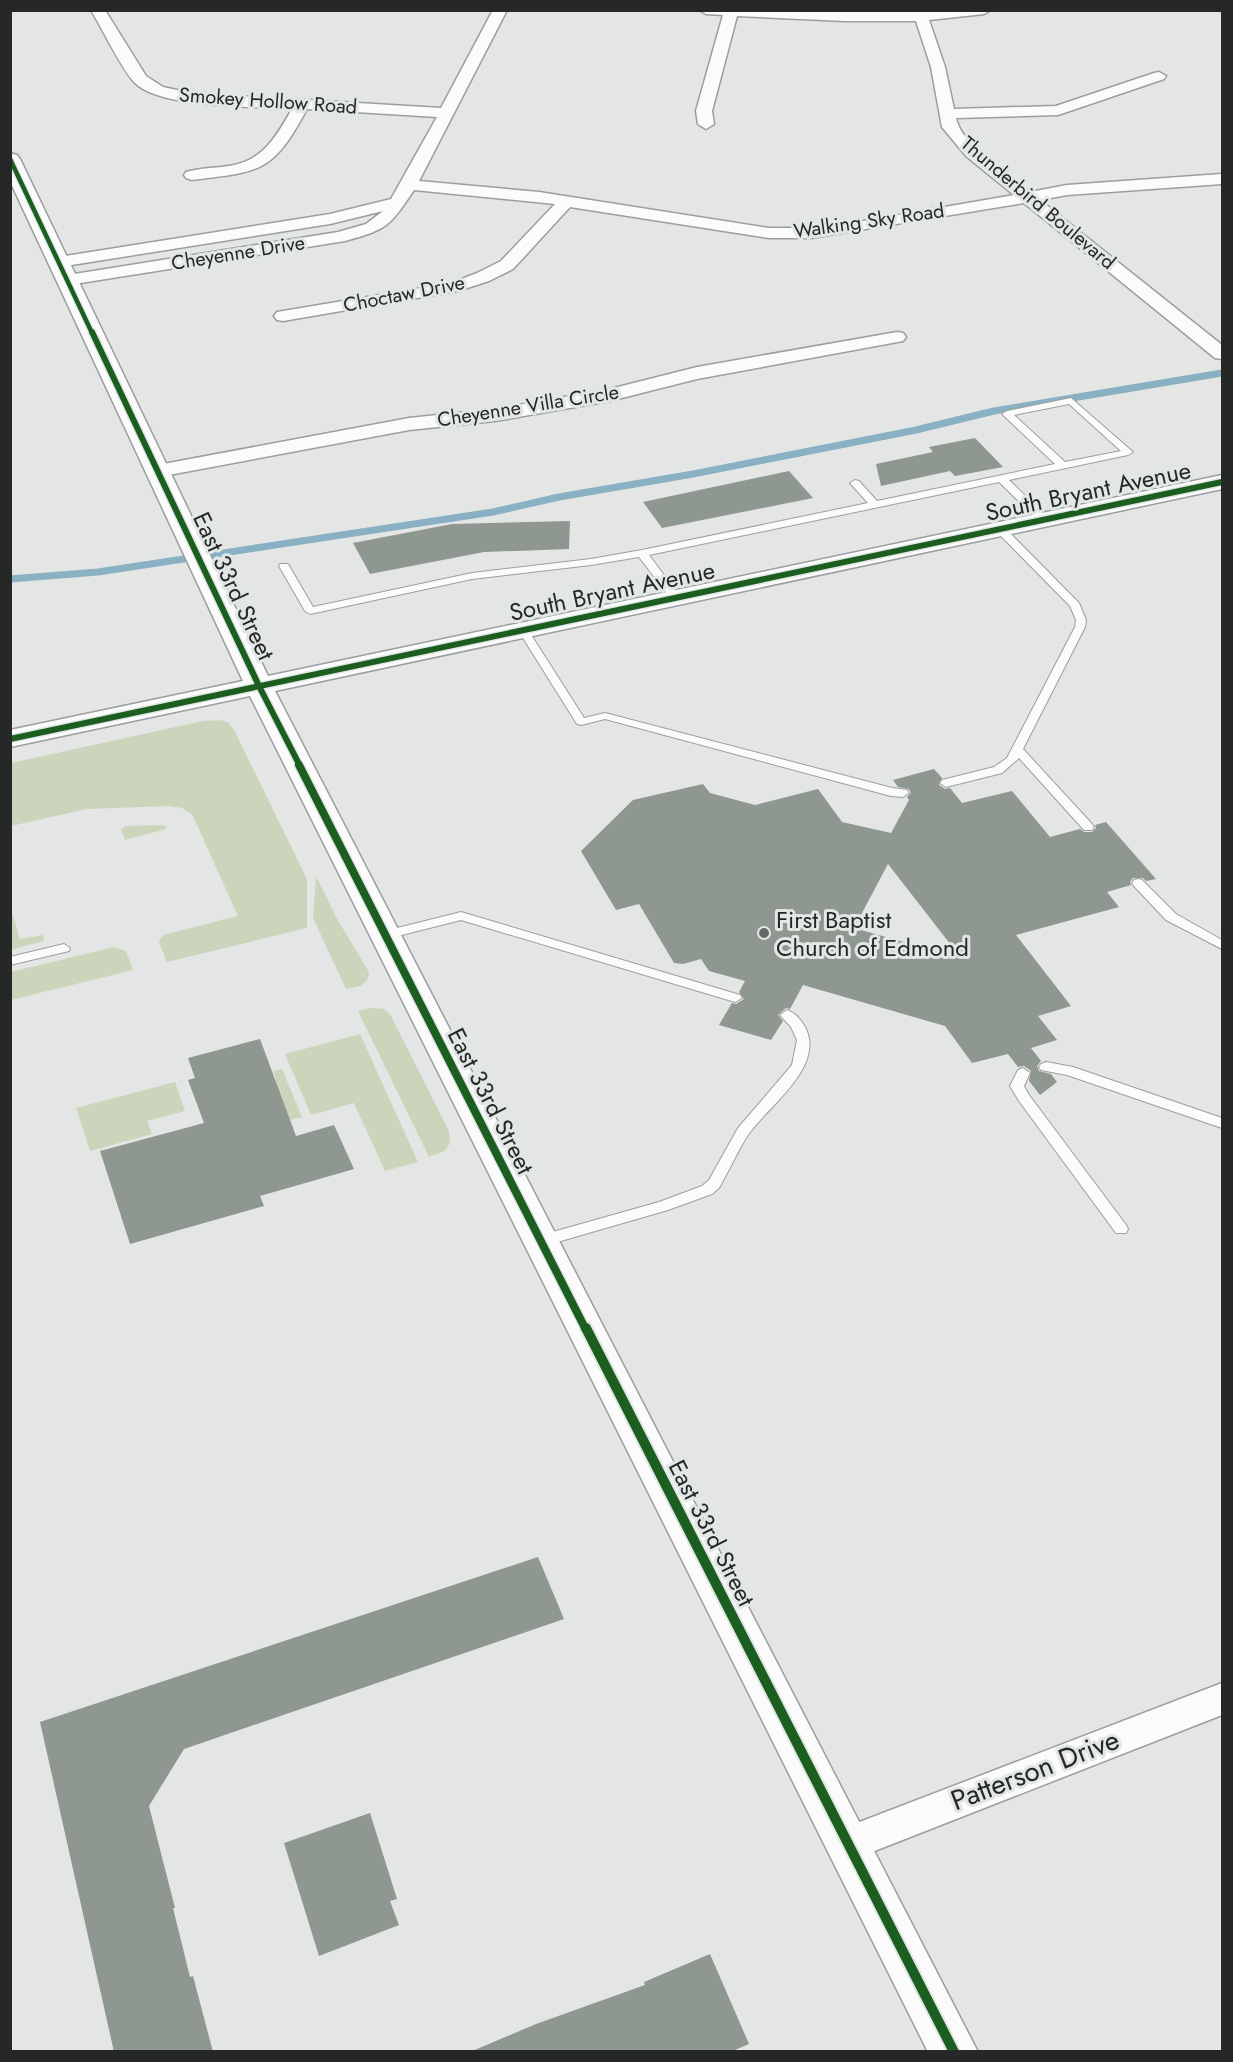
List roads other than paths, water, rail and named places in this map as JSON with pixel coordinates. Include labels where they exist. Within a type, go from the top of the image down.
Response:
[{"type":"street","points":[[99,12],[120,10]]},
{"type":"street","name":"Cheyenne Drive","points":[[63,271],[357,233],[381,222],[409,185],[500,10]]},
{"type":"street","points":[[706,10],[849,18],[984,10]]},
{"type":"street","name":"Smokey Hollow Road","points":[[99,12],[140,79],[166,94],[191,98],[445,113]]},
{"type":"street","points":[[706,123],[704,111],[731,12]]},
{"type":"street","name":"Thunderbird Boulevard","points":[[920,14],[938,67],[950,127],[965,146],[1222,354]]},
{"type":"street","points":[[947,114],[1058,110],[1159,76]]},
{"type":"street","points":[[192,175],[250,166],[262,161],[277,147],[302,104]]},
{"type":"street","name":"East 33rd Street","points":[[10,159],[259,686],[954,2052]]},
{"type":"street","name":"Walking Sky Road","points":[[409,185],[496,191],[769,233],[811,233],[1106,186],[1222,179]]},
{"type":"street","name":"Choctaw Drive","points":[[283,316],[458,286],[483,277],[507,266],[566,202]]},
{"type":"street","name":"Cheyenne Villa Circle","points":[[158,471],[409,424],[495,415],[610,395],[697,373],[897,337]]},
{"type":"street","name":"South Bryant Avenue","points":[[10,739],[1222,482]]},
{"type":"street","name":"Patterson Drive","points":[[849,1843],[1222,1699]]},
{"type":"lane","points":[[284,566],[310,611],[471,576],[591,562],[642,553],[1128,452],[1071,401],[1007,414],[1062,465]]},
{"type":"lane","points":[[1001,478],[1044,520]]},
{"type":"lane","points":[[855,483],[874,504]]},
{"type":"lane","points":[[946,783],[998,770],[1012,760],[1080,627],[1081,620],[1075,605],[1000,529]]},
{"type":"lane","points":[[642,553],[676,597]]},
{"type":"lane","points":[[523,630],[581,722],[605,717],[826,773],[891,792],[903,793]]},
{"type":"lane","points":[[1017,749],[1088,827]]},
{"type":"lane","points":[[1138,884],[1171,917],[1222,945]]},
{"type":"lane","points":[[386,935],[461,916],[735,998]]},
{"type":"lane","points":[[10,961],[64,948]]},
{"type":"lane","points":[[540,1241],[663,1206],[707,1190],[714,1184],[743,1132],[799,1066],[804,1040],[797,1025],[787,1015]]},
{"type":"lane","points":[[1046,1067],[1068,1070],[1222,1123]]},
{"type":"lane","points":[[1023,1073],[1017,1086],[1024,1098],[1121,1229]]},
{"type":"waterway","points":[[10,579],[98,572],[493,512],[559,497],[693,474],[916,430],[994,411],[1222,373]]},
{"type":"place","name":"First Baptist Church of Edmond","points":[[764,933]]}]
